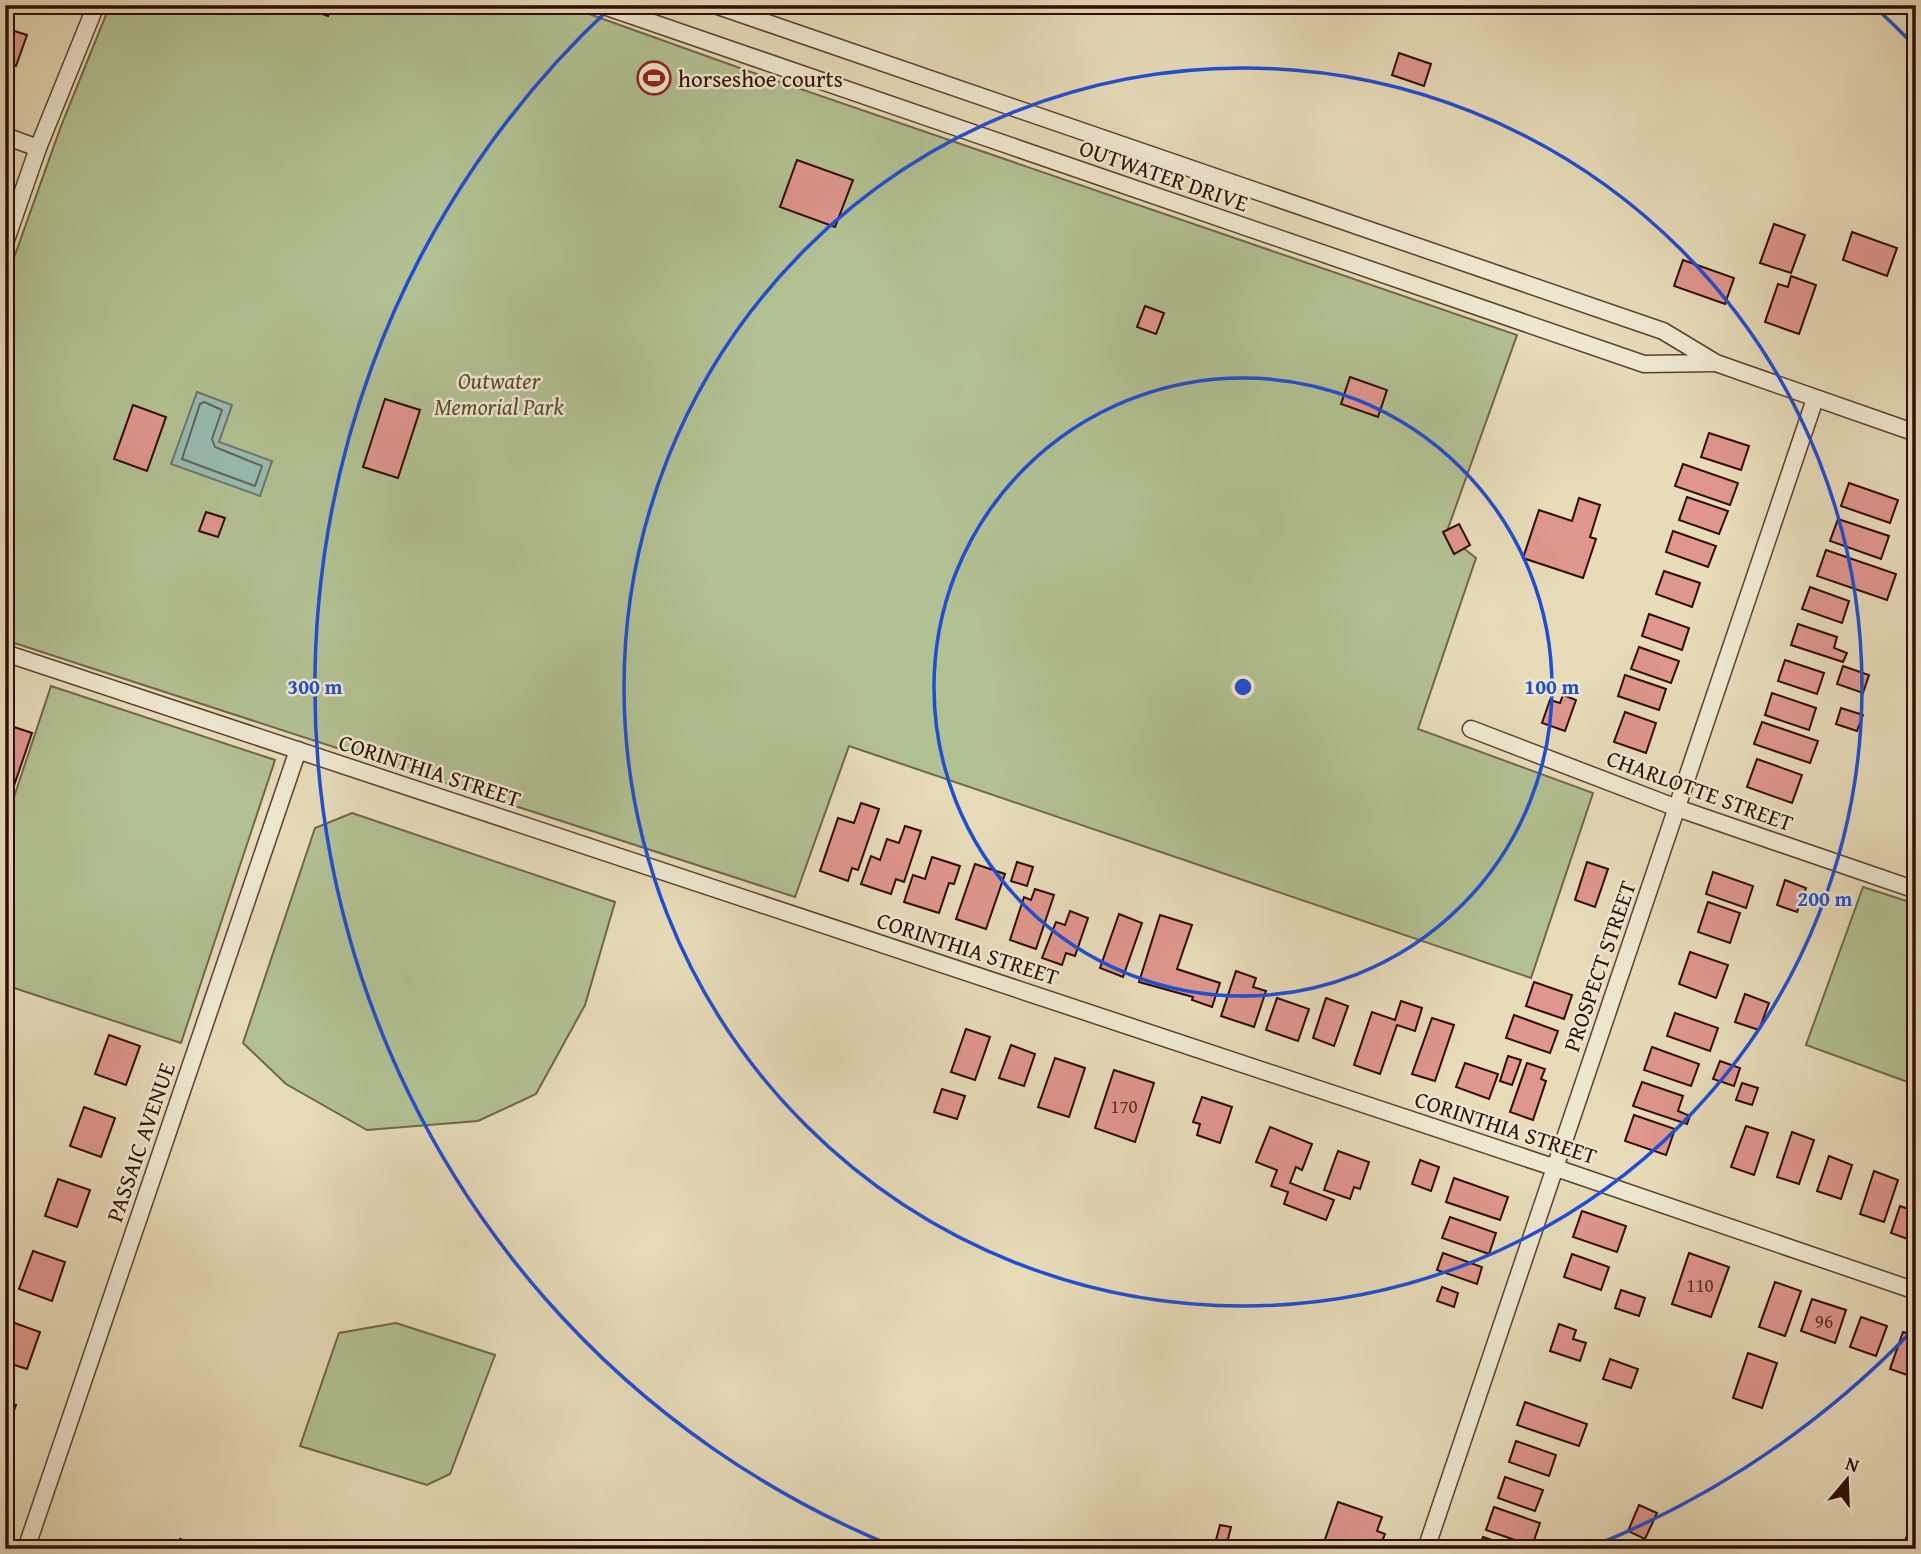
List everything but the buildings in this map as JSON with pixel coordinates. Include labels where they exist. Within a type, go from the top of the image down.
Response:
[{"type":"street","points":[[5,243],[38,148],[96,5]]},
{"type":"street","name":"OUTWATER DRIVE","points":[[601,5],[1644,364],[1716,363]]},
{"type":"street","name":"OUTWATER DRIVE","points":[[715,5],[1663,331],[1716,363],[1916,433]]},
{"type":"street","points":[[5,136],[38,148]]},
{"type":"street","name":"PROSPECT STREET","points":[[1426,1549],[1815,399]]},
{"type":"street","name":"CORINTHIA STREET","points":[[5,653],[1556,1168],[1916,1291]]},
{"type":"street","name":"CHARLOTTE STREET","points":[[1471,729],[1677,808],[1916,890]]},
{"type":"street","name":"PASSAIC AVENUE","points":[[26,1549],[298,750]]},
{"type":"green space","name":"Outwater Memorial Park","points":[[110,5],[564,5],[751,72],[1517,335],[1446,534],[1476,558],[1418,729],[1593,793],[1531,978],[849,746],[795,897],[5,640],[5,283],[61,126]]},
{"type":"green space","points":[[51,686],[275,760],[181,1043],[5,985],[5,824]]},
{"type":"green space","points":[[352,813],[615,902],[585,1005],[536,1094],[478,1121],[367,1130],[286,1084],[243,1043],[315,828]]},
{"type":"green space","points":[[1863,887],[1916,904],[1916,1085],[1806,1045]]},
{"type":"green space","points":[[396,1323],[495,1355],[450,1474],[427,1485],[300,1446],[339,1333]]},
{"type":"water","points":[[197,392],[232,405],[219,442],[272,461],[260,496],[171,464]]},
{"type":"place","name":"horseshoe courts","points":[[654,78]]}]
